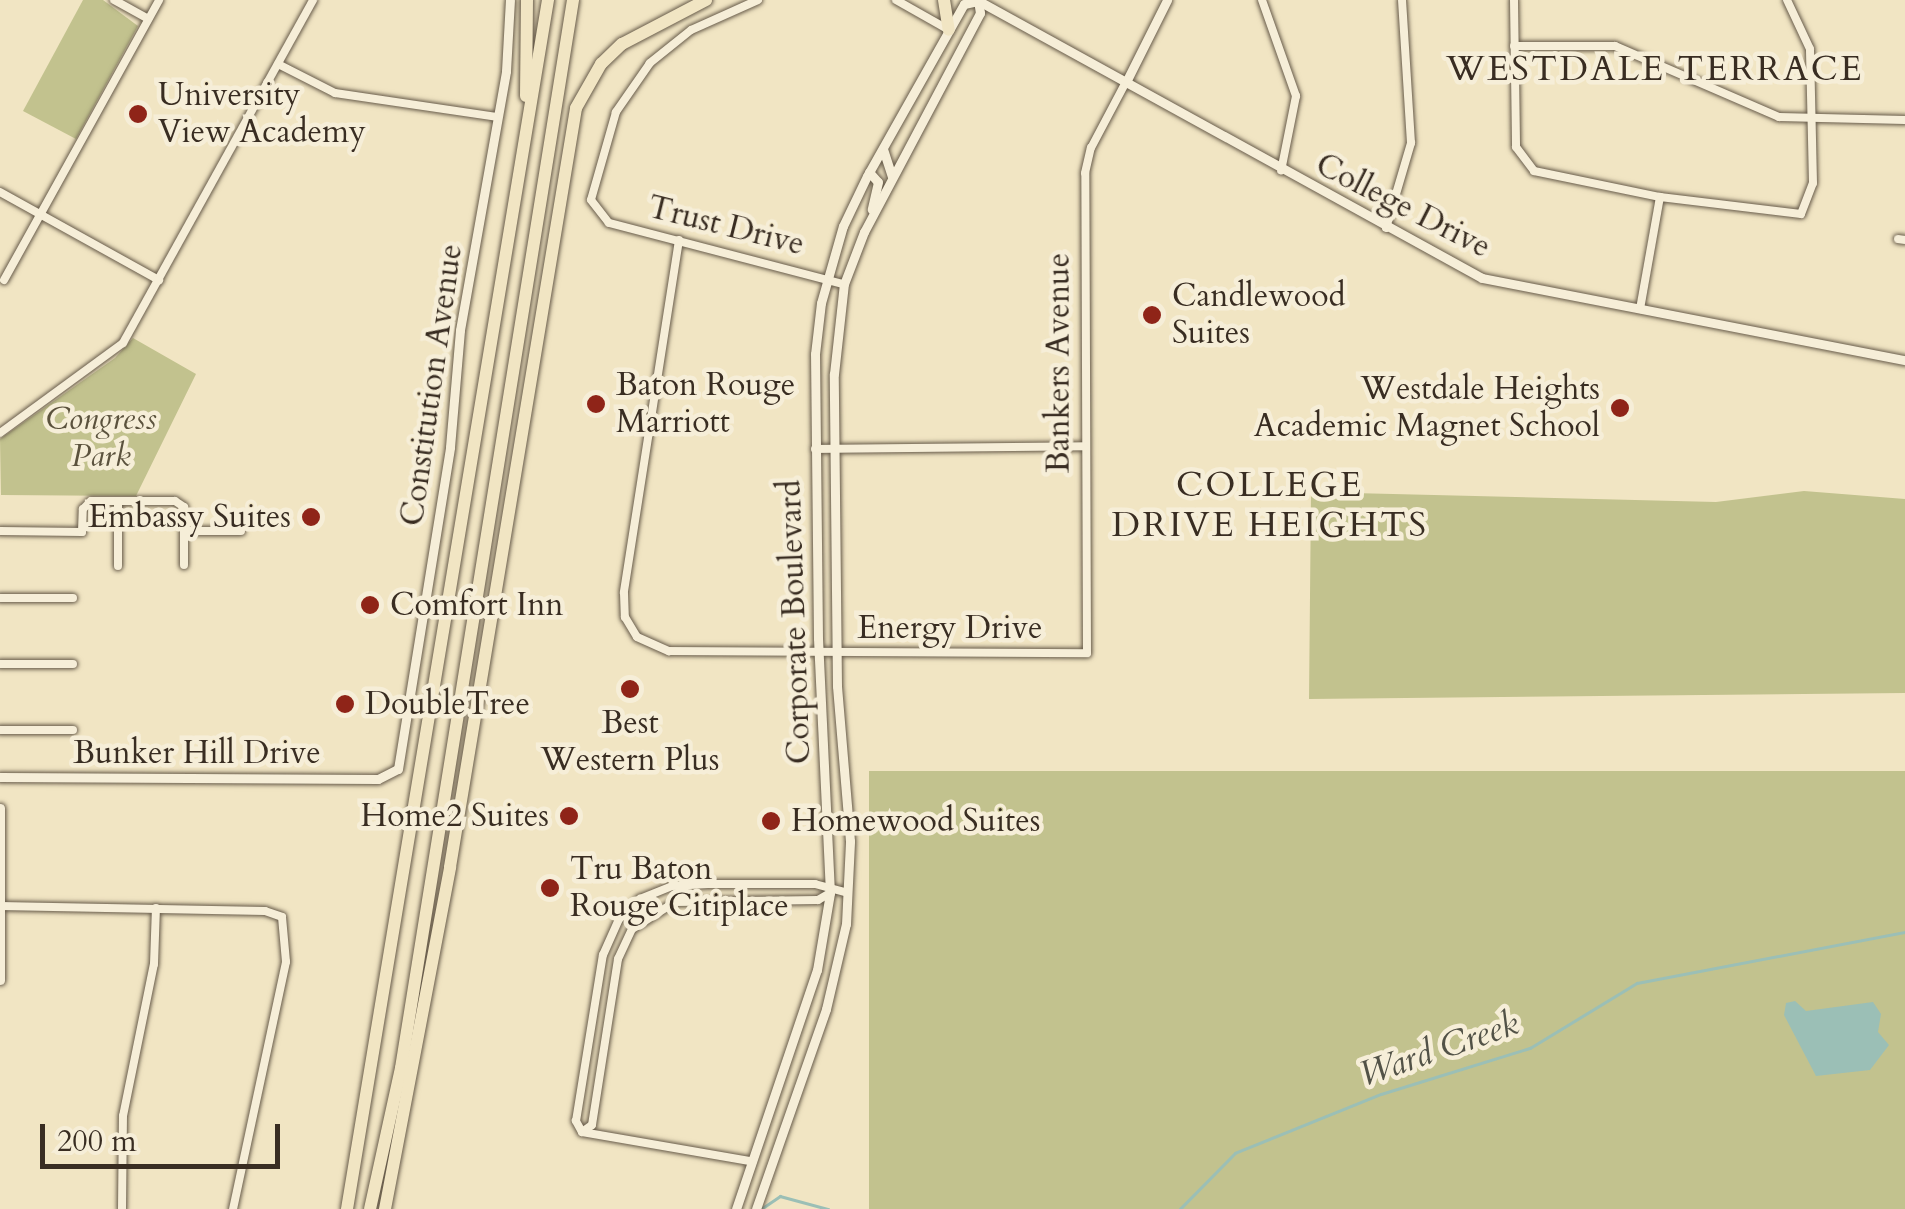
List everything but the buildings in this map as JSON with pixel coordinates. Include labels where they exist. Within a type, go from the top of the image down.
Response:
[{"type":"highway","points":[[526,138],[527,0]]},
{"type":"highway","points":[[347,1209],[548,0]]},
{"type":"highway","points":[[370,1209],[401,1068],[573,0]]},
{"type":"highway","points":[[385,1209],[450,867],[576,108],[601,64],[622,44],[706,0]]},
{"type":"highway","points":[[944,0],[949,30]]},
{"type":"street","points":[[114,0],[148,19]]},
{"type":"street","points":[[4,280],[159,0]]},
{"type":"street","points":[[0,433],[115,352],[314,0]]},
{"type":"street","name":"Constitution Avenue","points":[[393,774],[401,759],[450,447],[462,318],[498,117],[510,0]]},
{"type":"street","name":"Trust Drive","points":[[758,0],[691,30],[650,64],[616,112],[599,156],[591,200],[608,223],[827,276],[844,284]]},
{"type":"street","points":[[896,0],[949,30]]},
{"type":"street","name":"Corporate Boulevard","points":[[736,1209],[817,970],[830,893],[816,532],[821,303],[827,276],[869,172],[964,4],[978,0],[980,13],[892,177],[844,284],[837,326],[835,550],[848,893],[838,964],[756,1209]]},
{"type":"street","name":"College Drive","points":[[978,0],[1482,278],[1905,360]]},
{"type":"street","points":[[1126,82],[1168,0]]},
{"type":"street","points":[[1262,0],[1296,96],[1282,171]]},
{"type":"street","points":[[1386,228],[1410,143],[1402,0]]},
{"type":"street","points":[[1514,0],[1516,146],[1523,162],[1534,171],[1660,197],[1801,214],[1812,183],[1810,49],[1787,0]]},
{"type":"street","points":[[1514,46],[1615,46],[1746,107],[1812,120],[1905,120]]},
{"type":"street","points":[[278,64],[335,93],[498,117]]},
{"type":"street","name":"Bankers Avenue","points":[[1087,653],[1085,172],[1090,148],[1126,82]]},
{"type":"street","points":[[915,89],[930,106]]},
{"type":"street","points":[[883,146],[892,177]]},
{"type":"street","points":[[869,172],[878,182],[872,218]]},
{"type":"street","points":[[0,192],[159,280]]},
{"type":"street","points":[[1640,309],[1660,197]]},
{"type":"street","name":"Energy Drive","points":[[679,240],[624,592],[624,618],[637,638],[669,651],[1087,653]]},
{"type":"street","points":[[821,303],[837,326]]},
{"type":"street","points":[[816,449],[1084,446]]},
{"type":"street","points":[[118,501],[118,566]]},
{"type":"street","points":[[0,531],[82,532],[88,502],[179,502],[184,565]]},
{"type":"street","points":[[184,531],[242,531]]},
{"type":"street","points":[[816,532],[835,550]]},
{"type":"street","points":[[0,598],[73,598]]},
{"type":"street","points":[[0,664],[73,664]]},
{"type":"street","points":[[0,730],[73,730]]},
{"type":"street","name":"Bunker Hill Drive","points":[[0,777],[393,774]]},
{"type":"street","points":[[0,808],[0,980]]},
{"type":"street","points":[[740,884],[740,900]]},
{"type":"street","points":[[582,1132],[576,1121],[605,948],[619,919],[651,894],[672,886],[815,884],[830,893]]},
{"type":"street","points":[[582,1132],[592,1125],[620,953],[632,929],[659,908],[740,900],[818,900],[830,893],[848,893]]},
{"type":"street","points":[[651,894],[659,908]]},
{"type":"street","points":[[1,906],[265,910],[282,917],[288,933],[283,979],[233,1209]]},
{"type":"street","points":[[122,1209],[123,1116],[154,964],[156,908]]},
{"type":"street","points":[[605,948],[620,953]]},
{"type":"street","points":[[591,1040],[607,1043]]},
{"type":"street","points":[[582,1132],[750,1161]]},
{"type":"green space","points":[[83,0],[103,0],[138,26],[76,139],[23,111]]},
{"type":"green space","name":"Congress Park","points":[[133,338],[196,374],[136,496],[1,495],[0,439],[115,358]]},
{"type":"green space","points":[[1804,491],[1905,499],[1905,693],[1309,699],[1311,492],[1716,502]]},
{"type":"green space","points":[[869,771],[1905,771],[1905,1209],[869,1209]]},
{"type":"water","points":[[1795,1001],[1806,1011],[1873,1002],[1881,1014],[1878,1032],[1889,1045],[1870,1070],[1816,1076],[1784,1015],[1786,1003]]},
{"type":"waterway","name":"Ward Creek","points":[[1180,1209],[1235,1153],[1381,1094],[1530,1048],[1637,983],[1905,932]]},
{"type":"waterway","name":"Ward Creek","points":[[761,1209],[780,1196],[828,1209]]},
{"type":"place","name":"University View Academy","points":[[138,114]]},
{"type":"place","name":"Candlewood Suites","points":[[1152,315]]},
{"type":"place","name":"Baton Rouge Marriott","points":[[596,404]]},
{"type":"place","name":"Westdale Heights Academic Magnet School","points":[[1620,408]]},
{"type":"place","name":"Embassy Suites","points":[[311,517]]},
{"type":"place","name":"Comfort Inn","points":[[370,605]]},
{"type":"place","name":"Best Western Plus","points":[[630,689]]},
{"type":"place","name":"DoubleTree","points":[[345,704]]},
{"type":"place","name":"Home2 Suites","points":[[569,816]]},
{"type":"place","name":"Homewood Suites","points":[[771,821]]},
{"type":"place","name":"Tru Baton Rouge Citiplace","points":[[550,888]]},
{"type":"district","name":"WESTDALE TERRACE","points":[[1655,69]]},
{"type":"district","name":"COLLEGE DRIVE HEIGHTS","points":[[1270,505]]}]
